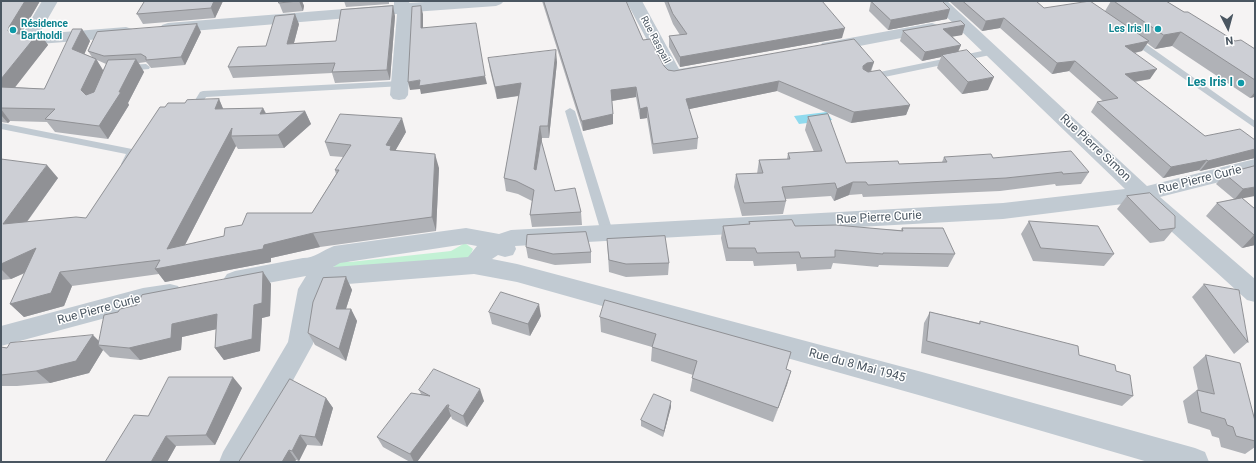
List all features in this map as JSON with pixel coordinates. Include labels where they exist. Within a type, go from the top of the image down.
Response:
[{"type":"street","points":[[50,1],[27,40],[98,37],[145,30],[402,5],[496,1]]},
{"type":"street","name":"Rue Raspail","points":[[634,1],[674,76],[712,68]]},
{"type":"street","name":"Rue Pierre Simon","points":[[938,1],[1143,194],[1255,293]]},
{"type":"street","points":[[400,90],[406,14],[402,5]]},
{"type":"street","points":[[810,50],[962,23]]},
{"type":"street","name":"Rue Pierre Curie","points":[[500,243],[511,238],[1003,211],[1143,194],[1255,166]]},
{"type":"street","points":[[233,462],[300,344],[310,289],[317,271],[334,255],[466,236],[500,243],[508,253],[517,273]]},
{"type":"street","points":[[474,265],[485,252],[500,243]]},
{"type":"street","name":"Rue du 8 Mai 1945","points":[[317,271],[335,276],[474,265],[517,273],[922,384],[1195,462]]},
{"type":"street","points":[[212,285],[303,267],[317,271]]},
{"type":"street","name":"Rue Pierre Curie","points":[[1,336],[143,298],[189,289]]},
{"type":"lane","points":[[1126,34],[1255,124]]},
{"type":"lane","points":[[865,78],[992,52]]},
{"type":"lane","points":[[115,68],[146,67]]},
{"type":"lane","points":[[197,105],[203,94],[400,90]]},
{"type":"lane","points":[[570,111],[607,232]]},
{"type":"lane","points":[[1,126],[132,152],[121,173]]},
{"type":"green space","points":[[465,243],[473,249],[469,258],[338,270],[333,266],[338,259],[350,262],[451,251]]},
{"type":"water","points":[[827,112],[832,120],[799,124],[794,116]]},
{"type":"building","points":[[1,1],[25,1],[8,31],[18,34],[39,32],[1,79]]},
{"type":"building","points":[[145,1],[214,1],[211,8],[137,14]]},
{"type":"building","points":[[279,1],[298,1],[279,3]]},
{"type":"building","points":[[544,1],[626,1],[643,40],[650,39],[664,66],[668,70],[674,71],[854,39],[874,62],[867,63],[863,66],[863,69],[868,72],[880,70],[910,105],[854,112],[779,81],[686,99],[698,138],[653,144],[647,107],[640,109],[636,87],[611,90],[613,114],[582,121]]},
{"type":"building","points":[[668,1],[822,1],[845,28],[680,57],[669,36],[687,34],[673,14]]},
{"type":"building","points":[[871,1],[942,1],[950,9],[891,20]]},
{"type":"building","points":[[963,1],[1036,1],[1044,8],[1090,1],[1149,41],[1125,46],[1157,69],[1125,74],[1205,136],[1240,129],[1255,140],[1255,149],[1208,161],[1171,167],[1097,102],[1118,98],[1075,61],[1057,63],[1004,18],[986,21]]},
{"type":"building","points":[[1114,1],[1166,1],[1184,12],[1188,12],[1235,41],[1241,40],[1255,49],[1255,80],[1181,32],[1164,35]]},
{"type":"building","points":[[393,6],[387,70],[332,72],[335,63],[228,67],[238,47],[266,46],[275,16],[295,14],[287,44],[336,41],[341,10]]},
{"type":"building","points":[[421,6],[421,28],[476,23],[485,76],[419,86],[420,80],[408,82],[412,7]]},
{"type":"building","points":[[961,21],[965,25],[943,29],[961,45],[925,52],[903,31]]},
{"type":"building","points":[[197,24],[181,57],[146,60],[146,57],[141,54],[104,56],[88,51],[97,32]]},
{"type":"building","points":[[73,29],[82,29],[72,49],[96,59],[81,90],[86,95],[94,92],[108,60],[136,59],[119,92],[121,92],[99,126],[45,119],[55,109],[1,108],[1,87],[44,89]]},
{"type":"building","points":[[556,50],[548,126],[540,126],[534,169],[536,170],[541,140],[555,191],[575,188],[581,212],[530,215],[534,190],[516,181],[504,178],[521,83],[495,87],[488,58]]},
{"type":"building","points":[[967,50],[994,77],[968,82],[942,55]]},
{"type":"building","points":[[219,99],[215,109],[263,108],[260,114],[305,111],[278,135],[231,136],[232,128],[167,249],[224,236],[225,228],[242,225],[247,213],[312,213],[339,170],[335,170],[351,145],[325,142],[340,114],[402,118],[386,145],[391,146],[390,150],[435,154],[432,217],[313,233],[264,245],[263,249],[155,269],[160,260],[60,272],[51,293],[10,304],[36,248],[1,264],[1,159],[47,165],[3,224],[76,217],[86,218],[160,107],[165,107],[168,103],[185,103],[187,100]]},
{"type":"building","points":[[828,114],[846,163],[898,161],[899,164],[947,162],[944,157],[991,154],[993,158],[1071,151],[1089,172],[1063,174],[1062,172],[1006,178],[868,185],[866,182],[853,182],[837,189],[835,183],[782,187],[786,201],[744,203],[736,174],[763,173],[759,160],[790,159],[788,153],[822,151],[808,117]]},
{"type":"building","points":[[1255,166],[1255,187],[1243,189],[1225,174]]},
{"type":"building","points":[[1150,193],[1175,216],[1175,228],[1160,230],[1127,196]]},
{"type":"building","points":[[1242,198],[1255,209],[1255,235],[1217,203]]},
{"type":"building","points":[[792,220],[795,226],[836,225],[903,231],[902,228],[943,228],[955,254],[883,254],[835,250],[835,257],[801,258],[799,252],[757,253],[755,248],[728,248],[723,226],[750,224],[749,222]]},
{"type":"building","points":[[1029,221],[1098,226],[1114,254],[1041,248]]},
{"type":"building","points":[[586,232],[591,252],[553,254],[526,247],[527,235]]},
{"type":"building","points":[[665,236],[669,263],[626,264],[609,260],[607,239]]},
{"type":"building","points":[[263,272],[262,303],[254,305],[252,339],[215,348],[217,314],[172,324],[171,338],[129,348],[98,345],[104,315],[137,305],[142,295]]},
{"type":"building","points":[[346,277],[336,309],[351,309],[339,349],[308,333],[313,302],[323,278]]},
{"type":"building","points":[[1204,284],[1239,290],[1248,342]]},
{"type":"building","points":[[501,292],[539,304],[528,324],[489,312]]},
{"type":"building","points":[[605,300],[791,352],[786,369],[791,371],[778,408],[692,378],[697,361],[652,347],[656,334],[600,317]]},
{"type":"building","points":[[930,312],[980,324],[980,321],[1078,346],[1079,355],[1115,365],[1116,371],[1130,375],[1133,396],[927,341]]},
{"type":"building","points":[[93,335],[76,361],[36,371],[1,375],[1,347],[7,348],[10,343]]},
{"type":"building","points":[[1206,355],[1240,363],[1255,421],[1255,441],[1236,436],[1233,427],[1227,425],[1225,419],[1201,412],[1197,390],[1214,394]]},
{"type":"building","points":[[434,369],[480,389],[463,416],[448,408],[449,405],[447,405],[410,454],[377,437],[411,393],[430,396],[419,390]]},
{"type":"building","points":[[169,377],[233,377],[206,435],[166,436],[151,462],[105,462],[134,415],[148,416]]},
{"type":"building","points":[[290,379],[326,398],[315,437],[300,435],[292,451],[289,450],[282,462],[239,462]]},
{"type":"building","points":[[654,394],[671,401],[664,431],[641,420]]},
{"type":"place","name":"Les Iris II","points":[[1158,29]]},
{"type":"place","name":"Résidence Bartholdi","points":[[13,30]]},
{"type":"place","name":"Les Iris I","points":[[1241,83]]}]
